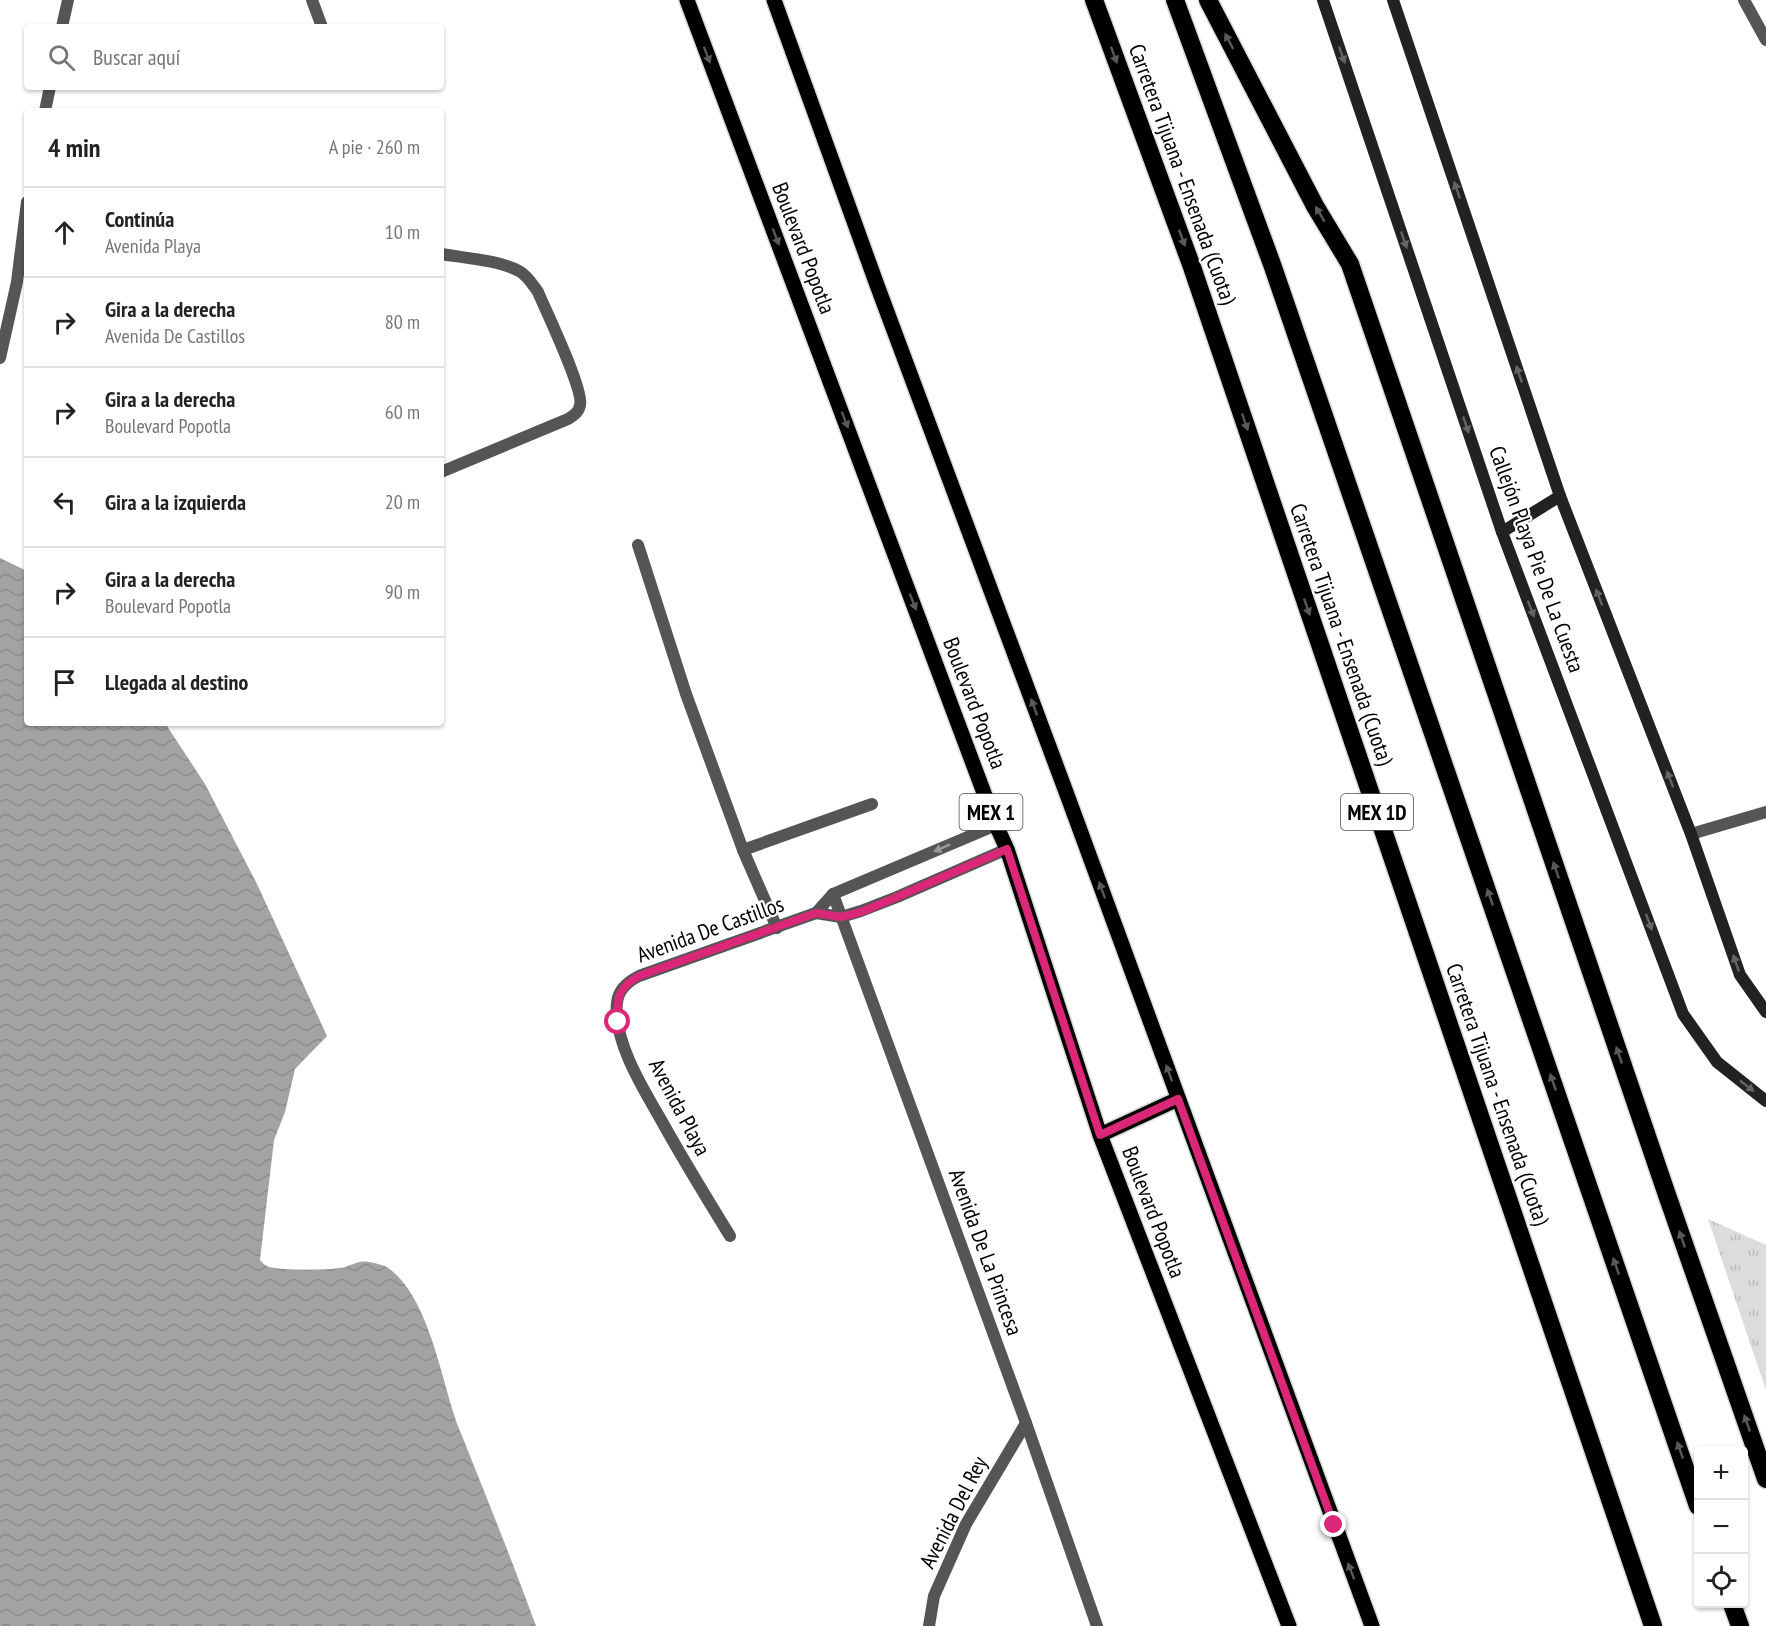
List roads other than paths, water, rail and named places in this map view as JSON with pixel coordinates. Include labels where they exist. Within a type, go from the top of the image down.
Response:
[{"type":"highway","name":"Carretera Tijuana - Ensenada (Cuota)","points":[[1094,0],[1192,267],[1653,1626]]},
{"type":"highway","points":[[1175,0],[1273,267],[1696,1500]]},
{"type":"highway","points":[[1208,0],[1315,206],[1350,264],[1766,1479]]},
{"type":"highway","points":[[1733,1608],[1740,1626]]},
{"type":"main road","name":"Boulevard Popotla","points":[[687,0],[996,825],[1007,849],[1100,1135],[1289,1626]]},
{"type":"main road","points":[[774,0],[1372,1626]]},
{"type":"main road","name":"Callejón Playa Pie De La Cuesta","points":[[1323,0],[1502,532],[1683,1014],[1717,1062],[1766,1101]]},
{"type":"main road","name":"Callejón Playa Pie De La Cuesta","points":[[1393,0],[1560,496],[1691,834],[1740,975],[1766,1012]]},
{"type":"main road","points":[[1502,532],[1560,496]]},
{"type":"main road","points":[[1100,1135],[1178,1099]]},
{"type":"street","points":[[63,24],[68,0]]},
{"type":"street","points":[[312,0],[321,24]]},
{"type":"street","points":[[1744,0],[1766,40]]},
{"type":"street","points":[[46,108],[49,90]]},
{"type":"street","points":[[0,358],[17,282],[24,226]]},
{"type":"street","points":[[444,254],[489,262],[521,272],[538,292],[578,386],[581,404],[577,413],[568,419],[444,471]]},
{"type":"street","points":[[638,545],[686,694],[743,850],[777,928]]},
{"type":"street","points":[[743,850],[872,804]]},
{"type":"street","points":[[1691,834],[1766,812]]},
{"type":"street","name":"Avenida De Castillos","points":[[621,990],[639,976],[816,913],[833,894],[996,825]]},
{"type":"street","name":"Avenida De Castillos","points":[[816,913],[841,917],[897,897],[1007,849]]},
{"type":"street","name":"Avenida De La Princesa","points":[[833,894],[1026,1423],[1097,1626]]},
{"type":"street","name":"Avenida Playa","points":[[621,990],[617,1003],[622,1042],[659,1116],[730,1236]]},
{"type":"street","name":"Avenida Del Rey","points":[[929,1626],[934,1596],[966,1524],[1026,1423]]},
{"type":"water","points":[[0,558],[24,570],[24,726],[167,726],[205,784],[257,884],[327,1036],[295,1069],[285,1112],[274,1140],[260,1260],[272,1268],[302,1270],[339,1268],[369,1262],[387,1267],[402,1281],[414,1299],[433,1343],[460,1431],[536,1626],[0,1626]]}]
